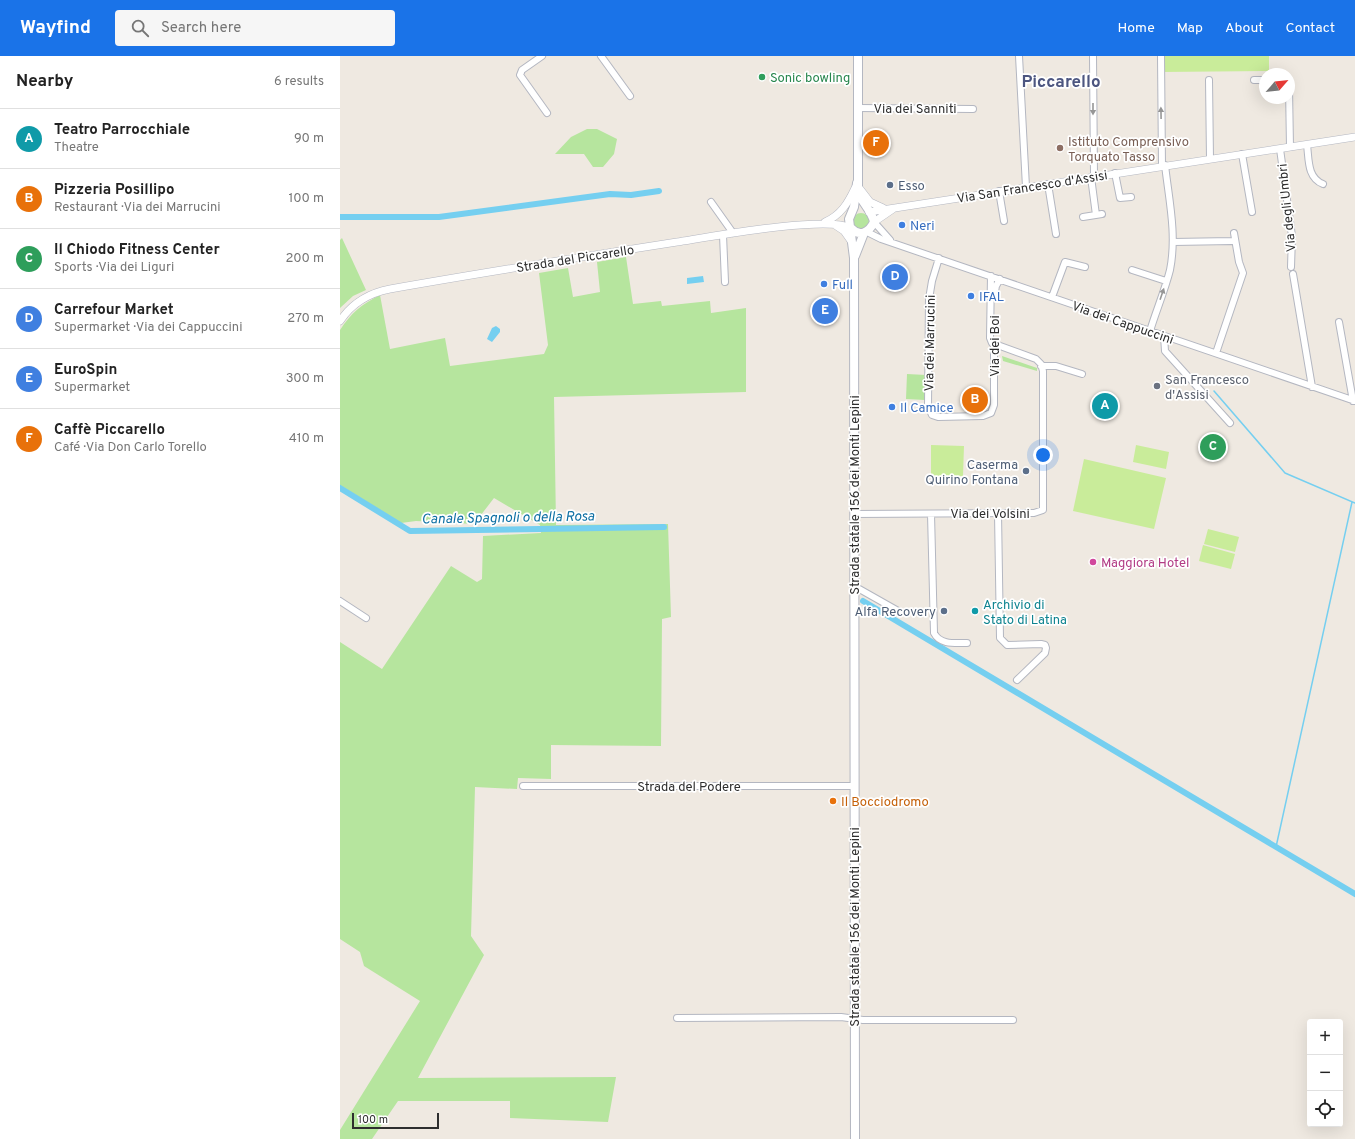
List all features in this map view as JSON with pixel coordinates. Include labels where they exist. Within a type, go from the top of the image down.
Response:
[{"type":"main road","points":[[858,56],[857,183],[859,196],[874,222]]},
{"type":"main road","name":"Strada statale 156 dei Monti Lepini","points":[[854,1139],[854,258],[849,219],[857,183]]},
{"type":"main road","points":[[851,214],[860,209],[868,211]]},
{"type":"main road","name":"Strada statale 156 dei Monti Lepini","points":[[854,258],[866,232],[874,222]]},
{"type":"main road","points":[[851,228],[856,232],[866,232]]},
{"type":"street","points":[[542,56],[522,70],[520,75],[547,113]]},
{"type":"street","points":[[601,56],[630,96]]},
{"type":"street","points":[[1019,56],[1026,187]]},
{"type":"street","points":[[1083,216],[1099,214],[1092,176],[1093,56]]},
{"type":"street","points":[[1150,331],[1166,281],[1173,242],[1172,220],[1164,165],[1160,56]]},
{"type":"street","points":[[1209,80],[1210,159]]},
{"type":"street","points":[[1254,80],[1259,80]]},
{"type":"street","points":[[1289,104],[1290,147]]},
{"type":"street","name":"Via dei Sanniti","points":[[858,108],[973,109]]},
{"type":"street","name":"Via San Francesco d'Assisi","points":[[868,211],[1355,137]]},
{"type":"street","points":[[1307,145],[1312,176],[1317,181],[1324,184]]},
{"type":"street","name":"Via degli Umbri","points":[[1280,149],[1292,236],[1291,267]]},
{"type":"street","points":[[1242,154],[1252,212]]},
{"type":"street","points":[[1115,173],[1120,198],[1131,197]]},
{"type":"street","points":[[857,183],[862,193],[870,202],[887,209]]},
{"type":"street","points":[[853,246],[844,231],[832,221],[845,206],[857,183]]},
{"type":"street","points":[[1048,184],[1056,234]]},
{"type":"street","points":[[1000,191],[1004,221]]},
{"type":"street","points":[[711,202],[733,233]]},
{"type":"street","name":"Via San Francesco d'Assisi","points":[[874,222],[898,206]]},
{"type":"street","name":"Strada del Piccarello","points":[[340,321],[350,309],[363,299],[386,289],[519,266],[733,233],[821,223],[832,221],[851,214]]},
{"type":"street","name":"Strada del Piccarello","points":[[832,221],[851,228]]},
{"type":"street","name":"Via dei Cappuccini","points":[[874,222],[891,241]]},
{"type":"street","name":"Via dei Cappuccini","points":[[866,232],[1354,401]]},
{"type":"street","points":[[1216,354],[1243,273],[1234,233]]},
{"type":"street","points":[[723,235],[725,282]]},
{"type":"street","points":[[1173,242],[1232,241]]},
{"type":"street","name":"Via dei Marrucini","points":[[939,258],[932,281],[929,299],[929,410],[932,414],[938,417],[983,416],[991,413]]},
{"type":"street","points":[[1052,297],[1064,263],[1069,261],[1085,267]]},
{"type":"street","points":[[1132,270],[1166,281]]},
{"type":"street","points":[[1292,274],[1312,386]]},
{"type":"street","name":"Via dei Boi","points":[[991,276],[994,405],[991,413]]},
{"type":"street","name":"Via dei Boi","points":[[992,343],[995,291],[1000,279]]},
{"type":"street","points":[[1339,322],[1354,401]]},
{"type":"street","points":[[1164,336],[1165,351],[1230,423]]},
{"type":"street","points":[[992,343],[1036,360],[1041,366],[1056,366],[1082,374]]},
{"type":"street","name":"Via dei Volsini","points":[[854,514],[1034,513],[1043,510],[1045,381],[1041,366]]},
{"type":"street","points":[[998,513],[1000,638],[1003,643],[1007,645],[1041,644],[1045,645],[1046,648],[1045,653],[1017,680]]},
{"type":"street","points":[[931,514],[934,633],[937,638],[944,642],[968,643]]},
{"type":"street","points":[[854,586],[900,612]]},
{"type":"street","points":[[340,601],[366,618]]},
{"type":"street","name":"Strada del Podere","points":[[523,786],[855,786]]},
{"type":"street","points":[[677,1018],[1013,1020]]},
{"type":"green space","points":[[1161,56],[1269,56],[1269,68],[1259,68],[1259,71],[1161,72]]},
{"type":"green space","points":[[587,129],[597,129],[617,139],[614,154],[603,167],[593,167],[584,154],[555,154],[571,137]]},
{"type":"green space","points":[[861,213],[867,215],[869,221],[867,227],[861,229],[855,227],[853,221],[855,215]]},
{"type":"green space","points":[[342,238],[366,290],[353,296],[340,308],[340,240]]},
{"type":"green space","points":[[626,257],[633,304],[661,301],[662,306],[710,301],[711,313],[746,308],[746,392],[554,397],[556,525],[668,524],[671,617],[662,619],[661,746],[551,745],[551,779],[518,778],[517,789],[475,787],[471,936],[484,955],[418,1078],[616,1077],[608,1122],[510,1118],[510,1101],[398,1101],[372,1139],[340,1139],[340,1130],[420,1001],[364,966],[360,952],[340,939],[340,642],[382,669],[451,566],[477,582],[482,579],[483,536],[541,533],[540,525],[494,498],[474,524],[416,521],[401,523],[340,485],[340,330],[357,310],[380,295],[390,349],[445,338],[450,366],[544,354],[548,345],[539,273],[568,268],[573,297],[600,292],[597,262]]},
{"type":"green space","points":[[1002,356],[1037,368],[1037,371],[1003,361]]},
{"type":"green space","points":[[907,374],[926,375],[925,400],[906,399]]},
{"type":"green space","points":[[931,445],[964,446],[963,476],[931,476]]},
{"type":"green space","points":[[1136,445],[1169,452],[1166,469],[1133,462]]},
{"type":"green space","points":[[1084,459],[1166,478],[1154,529],[1073,511]]},
{"type":"green space","points":[[1208,529],[1239,537],[1235,552],[1204,544]]},
{"type":"green space","points":[[1203,545],[1235,554],[1231,569],[1199,561]]},
{"type":"water","points":[[703,276],[704,282],[687,284],[687,278]]},
{"type":"water","points":[[496,326],[500,329],[500,332],[492,342],[487,339],[492,328]]},
{"type":"waterway","points":[[340,217],[439,217],[610,194],[631,195],[659,191]]},
{"type":"waterway","points":[[1214,391],[1285,473],[1355,503]]},
{"type":"waterway","name":"Canale Spagnoli o della Rosa","points":[[340,488],[410,531],[664,527]]},
{"type":"waterway","points":[[1276,847],[1352,502]]},
{"type":"waterway","points":[[863,601],[1355,894]]},
{"type":"place","name":"Sonic bowling","points":[[762,77]]},
{"type":"place","name":"Caffè Piccarello","points":[[876,143]]},
{"type":"place","name":"Istituto Comprensivo Torquato Tasso","points":[[1060,148]]},
{"type":"place","name":"Esso","points":[[890,185]]},
{"type":"place","name":"Neri","points":[[902,225]]},
{"type":"place","name":"Carrefour Market","points":[[895,277]]},
{"type":"place","name":"Full","points":[[824,284]]},
{"type":"place","name":"IFAL","points":[[971,296]]},
{"type":"place","name":"EuroSpin","points":[[825,311]]},
{"type":"place","name":"San Francesco d'Assisi","points":[[1157,386]]},
{"type":"place","name":"Pizzeria Posillipo","points":[[975,400]]},
{"type":"place","name":"Teatro Parrocchiale","points":[[1105,406]]},
{"type":"place","name":"Il Camice","points":[[892,407]]},
{"type":"place","name":"Il Chiodo Fitness Center","points":[[1213,447]]},
{"type":"place","name":"Caserma Quirino Fontana","points":[[1026,471]]},
{"type":"place","name":"Maggiora Hotel","points":[[1093,562]]},
{"type":"place","name":"Alfa Recovery","points":[[944,611]]},
{"type":"place","name":"Archivio di Stato di Latina","points":[[975,611]]},
{"type":"place","name":"Il Bocciodromo","points":[[833,801]]},
{"type":"district","name":"Piccarello","points":[[1061,81]]}]
